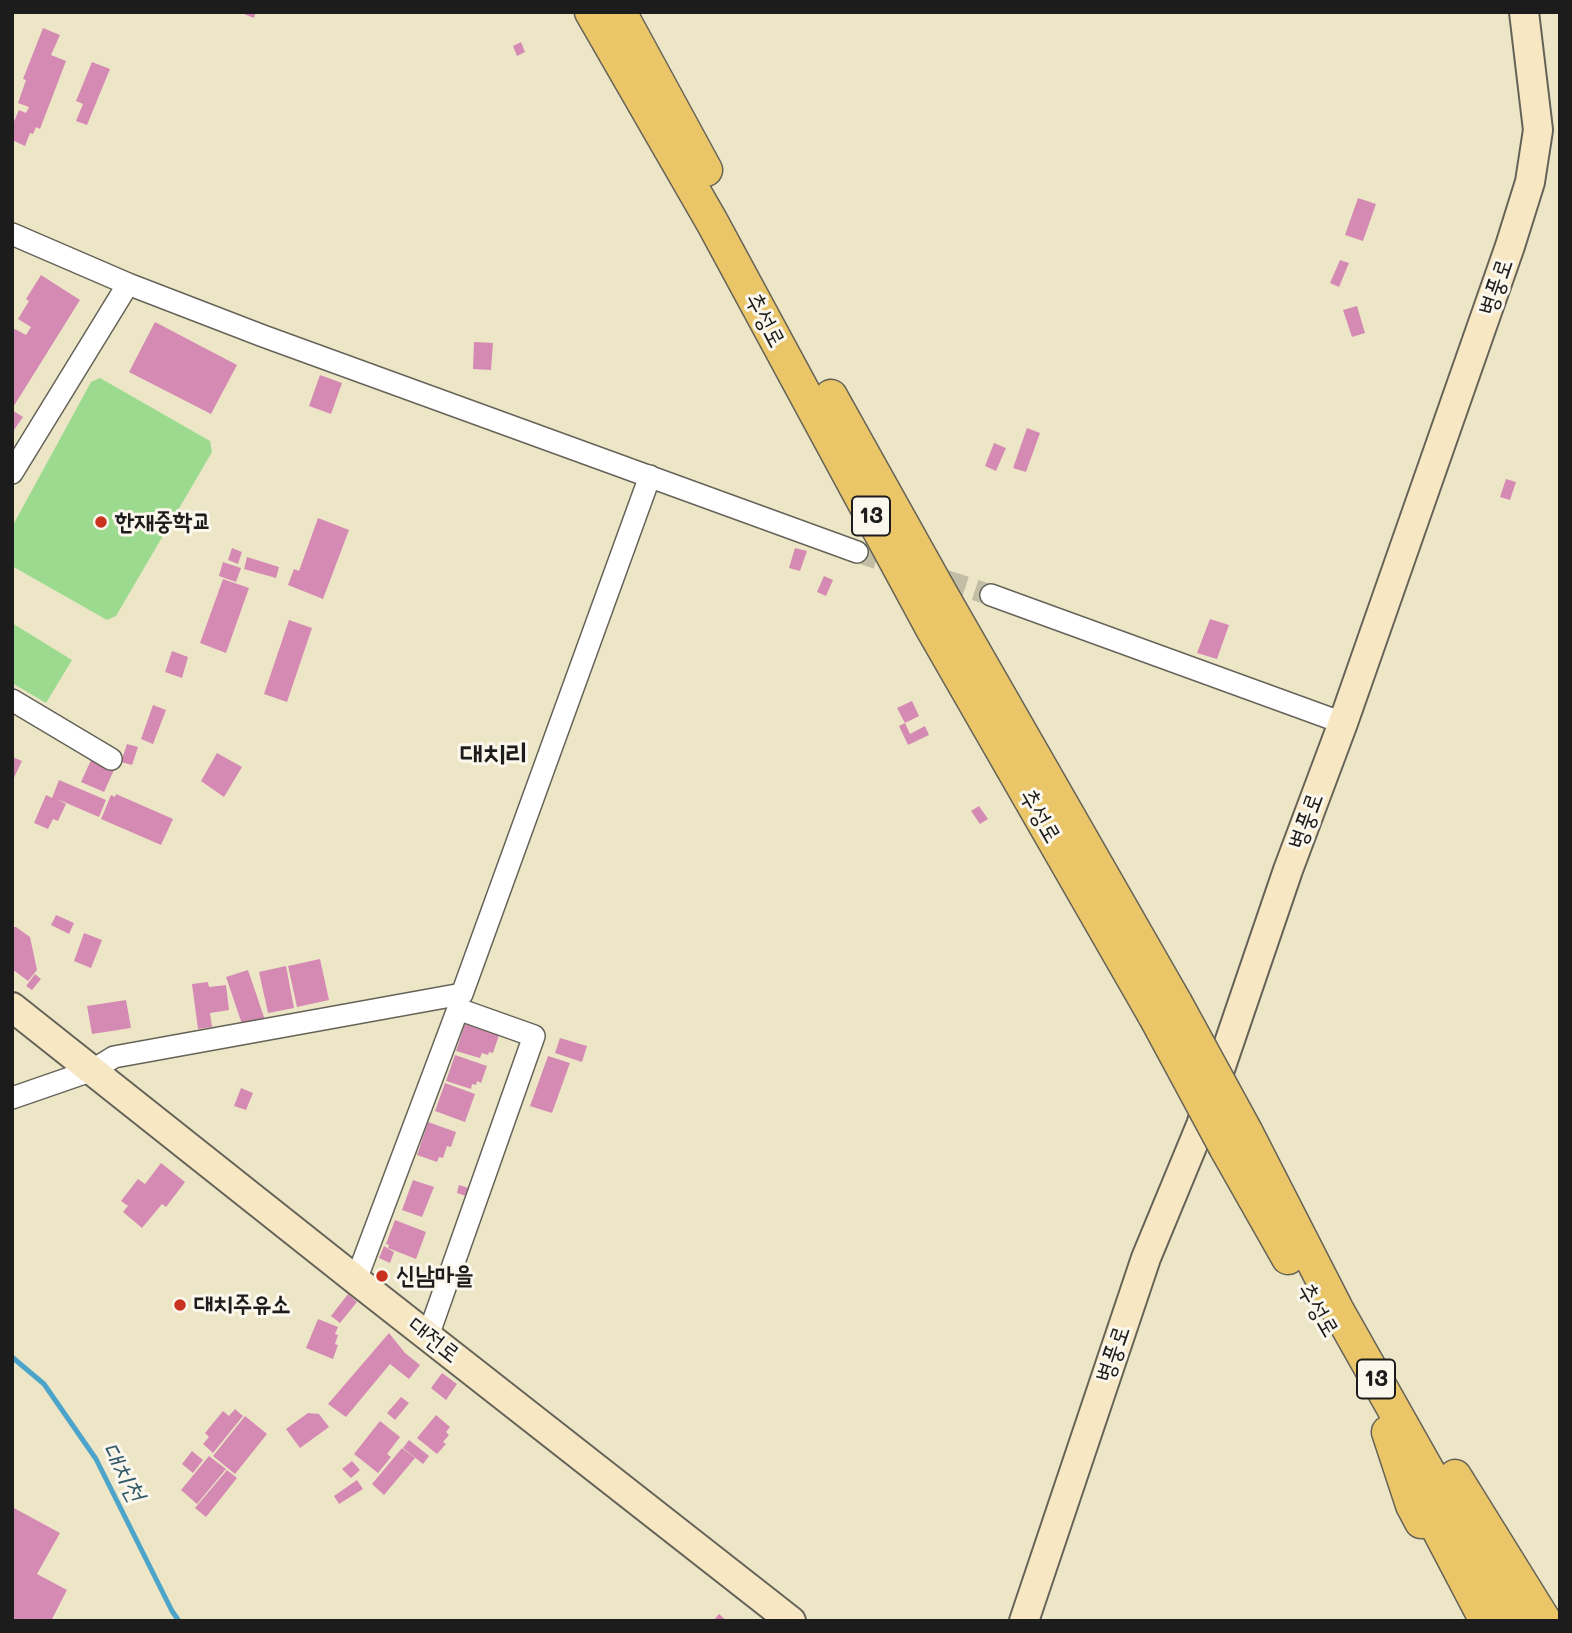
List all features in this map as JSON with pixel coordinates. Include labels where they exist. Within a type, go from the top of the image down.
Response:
[{"type":"main road","name":"추성로","points":[[592,12],[712,222],[931,627],[1166,1010]]},
{"type":"main road","name":"추성로","points":[[620,12],[934,582],[1236,1140],[1486,1621]]},
{"type":"main road","name":"추성로","points":[[1236,1140],[1337,1309],[1513,1621]]},
{"type":"main road","points":[[1337,1309],[1421,1420],[1545,1621]]},
{"type":"main road","points":[[1388,1432],[1412,1505],[1471,1621]]},
{"type":"street","name":"병풍로","points":[[1024,1621],[1146,1258],[1201,1125],[1288,870],[1343,723],[1510,246],[1530,182],[1538,130],[1524,12]]},
{"type":"street","points":[[12,234],[128,284],[857,552]]},
{"type":"street","points":[[12,473],[128,284]]},
{"type":"street","points":[[356,1280],[460,1002],[650,476]]},
{"type":"street","points":[[991,595],[1343,723]]},
{"type":"street","points":[[12,699],[111,759]]},
{"type":"street","points":[[12,1098],[93,1070],[114,1057],[460,1002],[534,1035],[428,1335]]},
{"type":"street","name":"대전로","points":[[12,1007],[791,1621]]},
{"type":"green space","points":[[100,378],[210,441],[212,452],[116,616],[107,620],[12,566],[12,527],[91,382]]},
{"type":"green space","points":[[12,623],[72,660],[46,703],[12,683]]},
{"type":"building","points":[[239,12],[256,12],[254,18]]},
{"type":"building","points":[[43,28],[60,35],[51,55],[66,61],[40,129],[36,127],[33,134],[30,133],[25,146],[12,140],[12,126],[19,110],[26,113],[29,107],[18,103],[26,80],[23,79]]},
{"type":"building","points":[[521,42],[525,52],[517,56],[513,46]]},
{"type":"building","points":[[92,62],[110,69],[87,125],[76,121],[83,104],[76,101]]},
{"type":"building","points":[[1358,198],[1376,204],[1363,241],[1345,235]]},
{"type":"building","points":[[1340,260],[1349,263],[1339,287],[1330,283]]},
{"type":"building","points":[[41,275],[80,300],[12,409],[12,333],[15,329],[26,335],[31,327],[18,319],[29,301],[26,299]]},
{"type":"building","points":[[1357,306],[1365,333],[1352,337],[1343,310]]},
{"type":"building","points":[[155,322],[237,365],[211,414],[129,372]]},
{"type":"building","points":[[474,342],[493,343],[491,370],[473,369]]},
{"type":"building","points":[[320,375],[342,383],[331,414],[309,406]]},
{"type":"building","points":[[12,410],[23,417],[12,433]]},
{"type":"building","points":[[1027,428],[1040,433],[1026,472],[1013,468]]},
{"type":"building","points":[[994,443],[1006,448],[996,471],[985,466]]},
{"type":"building","points":[[1506,479],[1516,482],[1510,500],[1500,497]]},
{"type":"building","points":[[318,518],[349,530],[323,599],[288,585],[294,569],[299,571]]},
{"type":"building","points":[[232,548],[242,552],[238,564],[228,560]]},
{"type":"building","points":[[795,548],[807,551],[800,571],[789,568]]},
{"type":"building","points":[[247,557],[279,567],[276,578],[244,569]]},
{"type":"building","points":[[223,562],[241,568],[236,582],[219,576]]},
{"type":"building","points":[[824,576],[833,580],[826,596],[817,592]]},
{"type":"building","points":[[223,579],[249,588],[226,653],[200,643]]},
{"type":"building","points":[[1210,619],[1229,625],[1217,659],[1197,653]]},
{"type":"building","points":[[289,620],[312,628],[287,702],[264,694]]},
{"type":"building","points":[[172,651],[188,657],[182,678],[165,672]]},
{"type":"building","points":[[912,701],[919,716],[905,723],[897,708]]},
{"type":"building","points":[[153,705],[166,710],[153,744],[141,739]]},
{"type":"building","points":[[905,723],[910,734],[925,726],[929,735],[908,745],[899,726]]},
{"type":"building","points":[[127,744],[138,747],[132,765],[121,762]]},
{"type":"building","points":[[217,753],[242,767],[224,797],[201,781]]},
{"type":"building","points":[[12,757],[22,761],[12,782]]},
{"type":"building","points":[[91,760],[114,770],[104,792],[81,782]]},
{"type":"building","points":[[59,780],[106,800],[99,817],[57,799],[66,804],[58,821],[53,819],[48,829],[34,823],[46,795],[52,798]]},
{"type":"building","points":[[116,794],[173,819],[161,845],[101,819],[111,795],[115,797]]},
{"type":"building","points":[[979,806],[988,819],[980,824],[971,811]]},
{"type":"building","points":[[56,915],[74,923],[69,934],[51,925]]},
{"type":"building","points":[[12,927],[30,937],[37,970],[28,981],[12,969]]},
{"type":"building","points":[[84,933],[102,940],[91,968],[74,961]]},
{"type":"building","points":[[320,959],[329,1000],[297,1007],[288,966]]},
{"type":"building","points":[[286,966],[294,1008],[268,1013],[259,972]]},
{"type":"building","points":[[248,970],[265,1020],[243,1027],[226,977]]},
{"type":"building","points":[[35,974],[41,979],[32,990],[26,986]]},
{"type":"building","points":[[208,982],[209,987],[226,985],[229,1010],[210,1013],[212,1027],[198,1029],[192,984]]},
{"type":"building","points":[[126,1000],[131,1028],[92,1034],[87,1006]]},
{"type":"building","points":[[465,1024],[499,1035],[493,1053],[482,1053],[480,1058],[456,1051]]},
{"type":"building","points":[[560,1038],[587,1046],[582,1062],[555,1053]]},
{"type":"building","points":[[455,1055],[487,1066],[481,1083],[477,1081],[476,1085],[472,1084],[471,1089],[446,1081]]},
{"type":"building","points":[[548,1056],[570,1063],[552,1113],[530,1106]]},
{"type":"building","points":[[445,1083],[475,1094],[465,1122],[435,1111]]},
{"type":"building","points":[[241,1088],[253,1093],[246,1110],[234,1106]]},
{"type":"building","points":[[428,1122],[456,1132],[451,1147],[447,1146],[443,1158],[439,1157],[437,1162],[417,1155]]},
{"type":"building","points":[[161,1163],[185,1182],[166,1207],[162,1204],[142,1228],[123,1212],[128,1206],[121,1201],[138,1179],[145,1184]]},
{"type":"building","points":[[413,1180],[434,1187],[422,1217],[402,1210]]},
{"type":"building","points":[[459,1185],[475,1190],[472,1198],[457,1193]]},
{"type":"building","points":[[395,1220],[426,1232],[416,1259],[388,1248],[389,1245],[386,1244]]},
{"type":"building","points":[[384,1246],[394,1252],[390,1263],[379,1258]]},
{"type":"building","points":[[348,1294],[357,1302],[340,1323],[331,1316]]},
{"type":"building","points":[[318,1319],[338,1327],[335,1344],[338,1345],[333,1359],[306,1348]]},
{"type":"building","points":[[389,1333],[405,1353],[420,1365],[409,1379],[390,1364],[346,1417],[328,1404]]},
{"type":"building","points":[[442,1373],[457,1384],[446,1400],[431,1388]]},
{"type":"building","points":[[401,1397],[409,1403],[395,1420],[387,1413]]},
{"type":"building","points":[[235,1409],[243,1416],[213,1453],[203,1444],[209,1437],[205,1433],[223,1411],[229,1416]]},
{"type":"building","points":[[308,1413],[319,1414],[329,1427],[300,1448],[286,1429]]},
{"type":"building","points":[[436,1415],[450,1427],[446,1432],[449,1435],[443,1442],[446,1444],[437,1454],[417,1438]]},
{"type":"building","points":[[245,1416],[267,1434],[235,1474],[213,1456]]},
{"type":"building","points":[[380,1421],[400,1437],[387,1454],[391,1457],[378,1473],[354,1454]]},
{"type":"building","points":[[409,1440],[429,1456],[423,1464],[403,1448]]},
{"type":"building","points":[[402,1448],[415,1458],[384,1495],[372,1484]]},
{"type":"building","points":[[192,1451],[203,1460],[193,1473],[182,1464]]},
{"type":"building","points":[[209,1456],[226,1469],[197,1504],[181,1490]]},
{"type":"building","points":[[352,1461],[360,1470],[351,1478],[342,1469]]},
{"type":"building","points":[[227,1470],[237,1478],[206,1517],[195,1508]]},
{"type":"building","points":[[357,1480],[363,1489],[339,1504],[334,1496]]},
{"type":"building","points":[[12,1507],[60,1533],[37,1574],[67,1590],[51,1621],[12,1621]]},
{"type":"building","points":[[719,1614],[727,1621],[713,1621]]},
{"type":"waterway","name":"대치천","points":[[12,1357],[44,1384],[96,1459],[179,1621]]},
{"type":"tunnel","points":[[857,552],[991,595]]},
{"type":"place","name":"한재중학교","points":[[101,522]]},
{"type":"place","name":"신남마을","points":[[382,1276]]},
{"type":"place","name":"대치주유소","points":[[180,1305]]},
{"type":"district","name":"대치리","points":[[494,754]]}]
